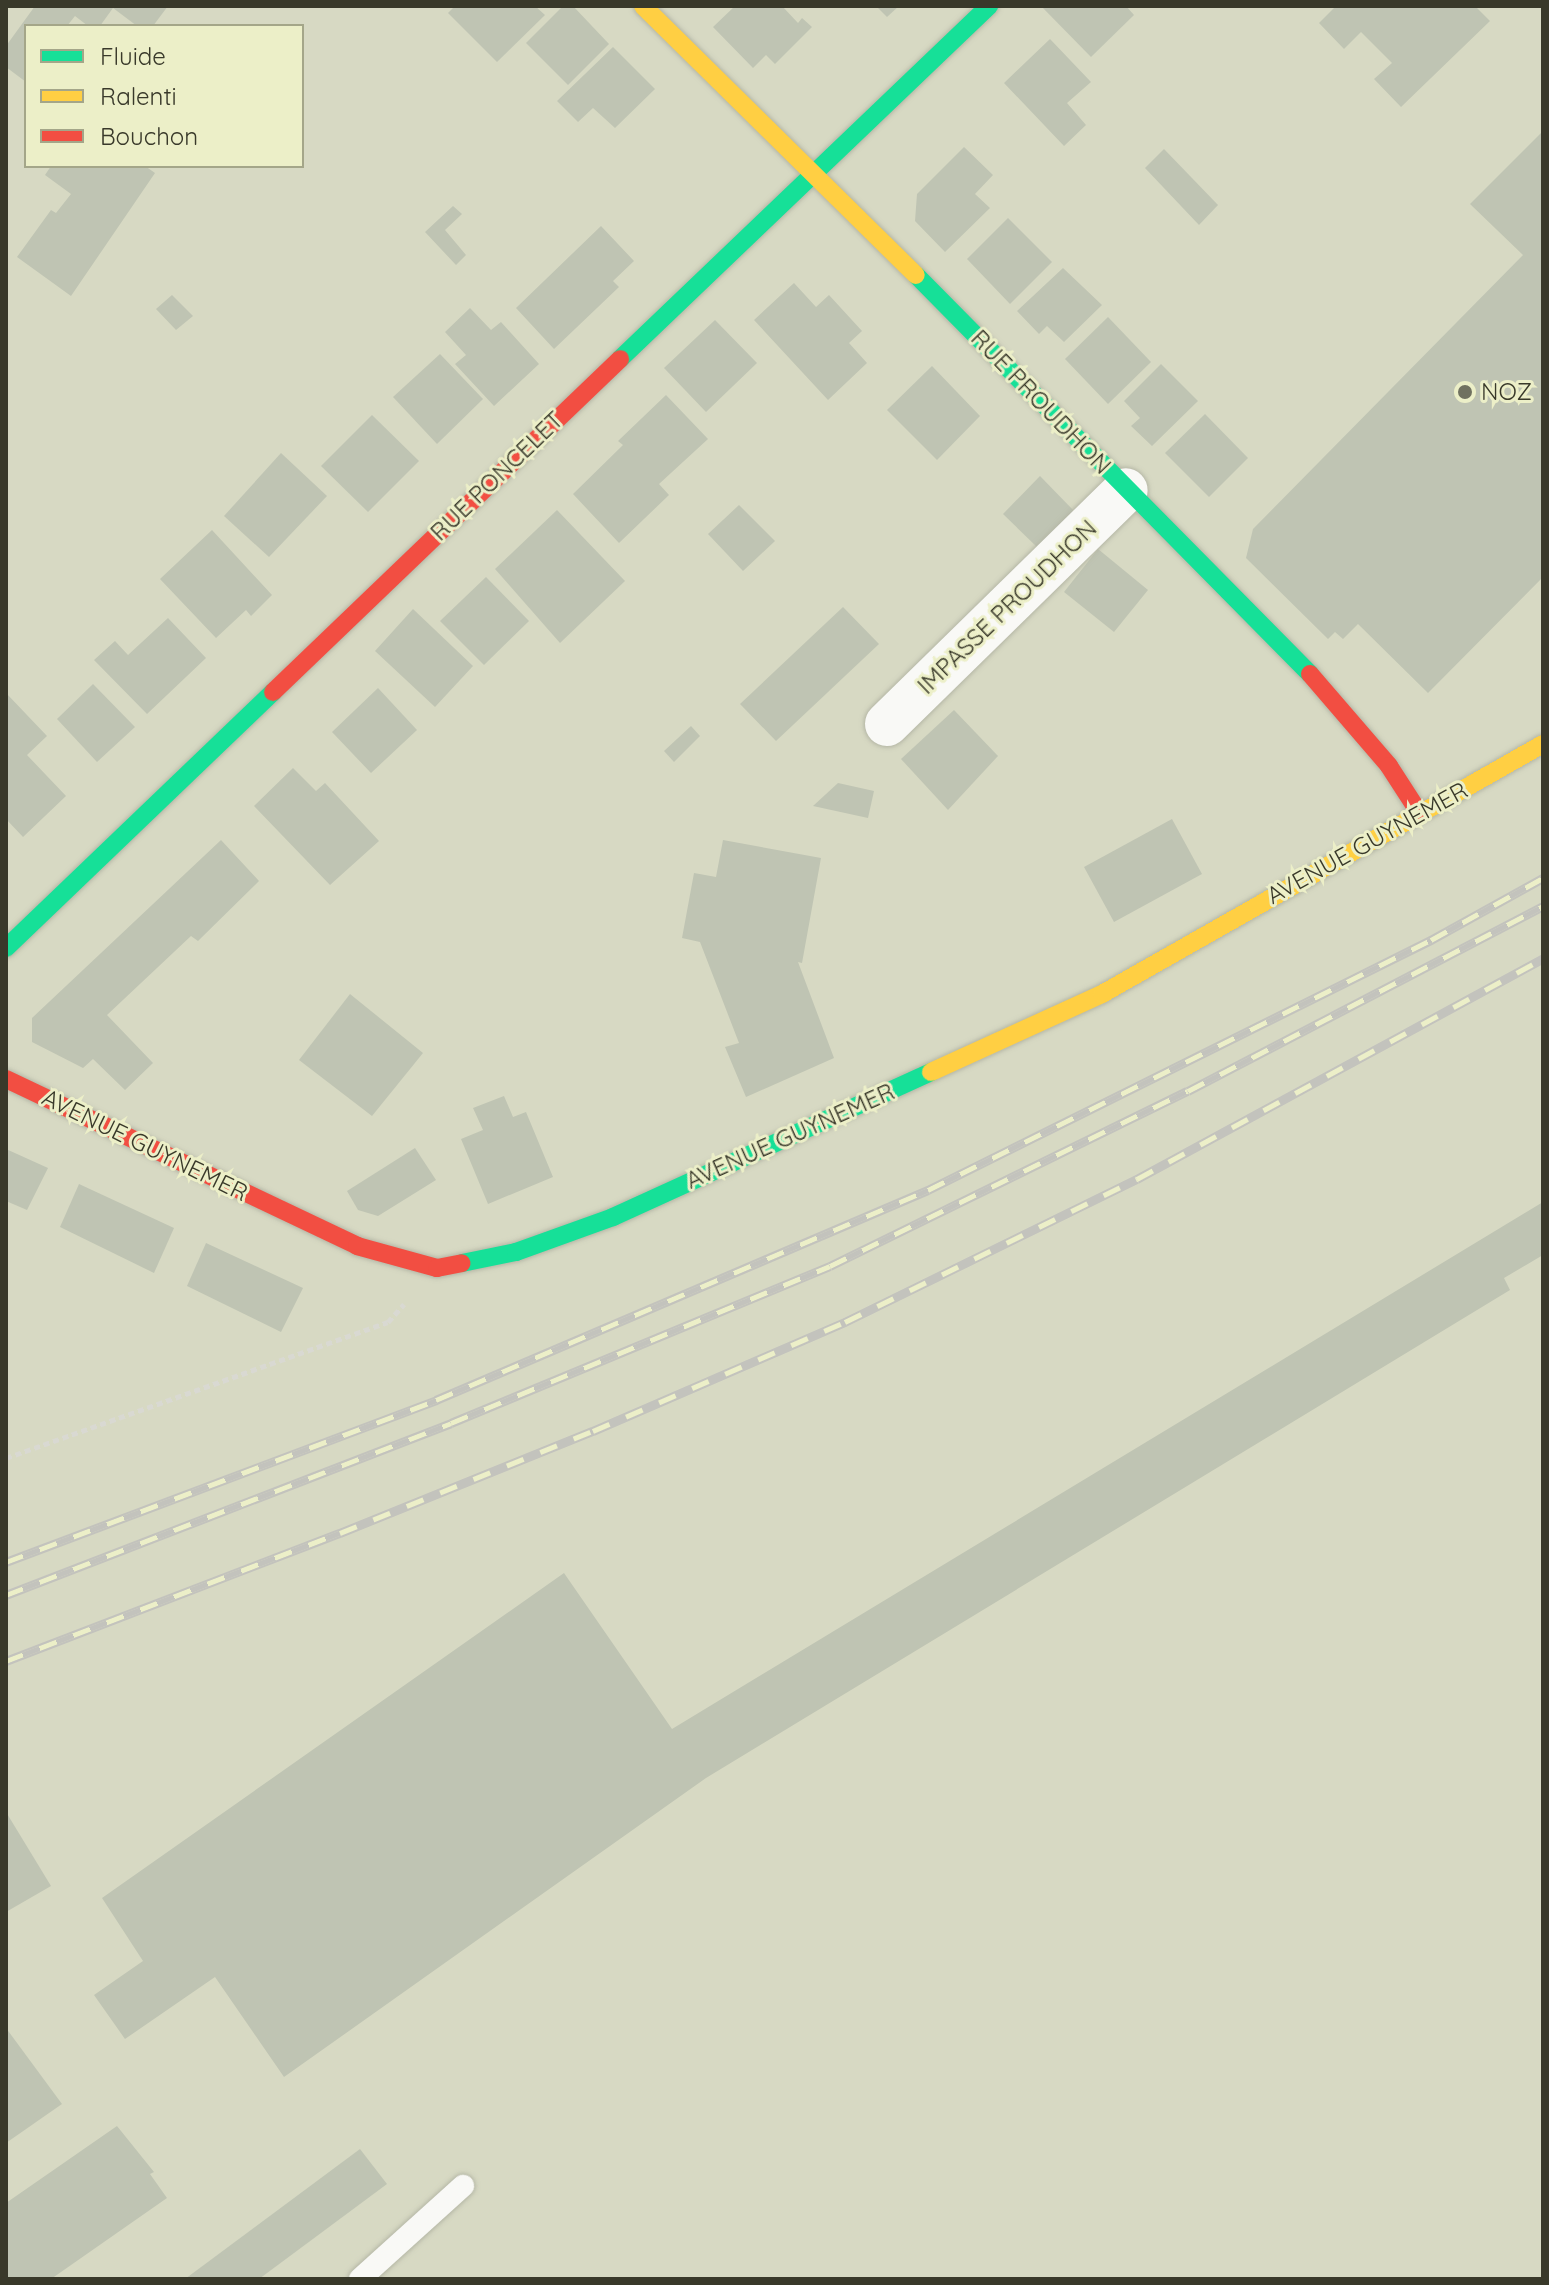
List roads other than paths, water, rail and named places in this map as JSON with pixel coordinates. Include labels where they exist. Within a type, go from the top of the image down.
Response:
[{"type":"street","name":"RUE PROUDHON","points":[[643,6],[815,175],[1336,701],[1389,766],[1420,814]]},
{"type":"street","name":"RUE PONCELET","points":[[6,948],[989,6]]},
{"type":"street","name":"IMPASSE PROUDHON","points":[[887,724],[1126,490]]},
{"type":"street","name":"AVENUE GUYNEMER","points":[[6,1079],[357,1246],[437,1268],[516,1252],[613,1217],[1102,994],[1543,744]]},
{"type":"lane","points":[[360,2279],[463,2186]]},
{"type":"railway","points":[[6,1562],[436,1400],[928,1190],[1431,940],[1543,878]]},
{"type":"railway","points":[[6,1595],[451,1423],[830,1266],[1188,1091],[1543,906]]},
{"type":"railway","points":[[6,1661],[340,1533],[593,1431],[845,1322],[1137,1179],[1543,959]]},
{"type":"place","name":"NOZ","points":[[1465,392]]}]
